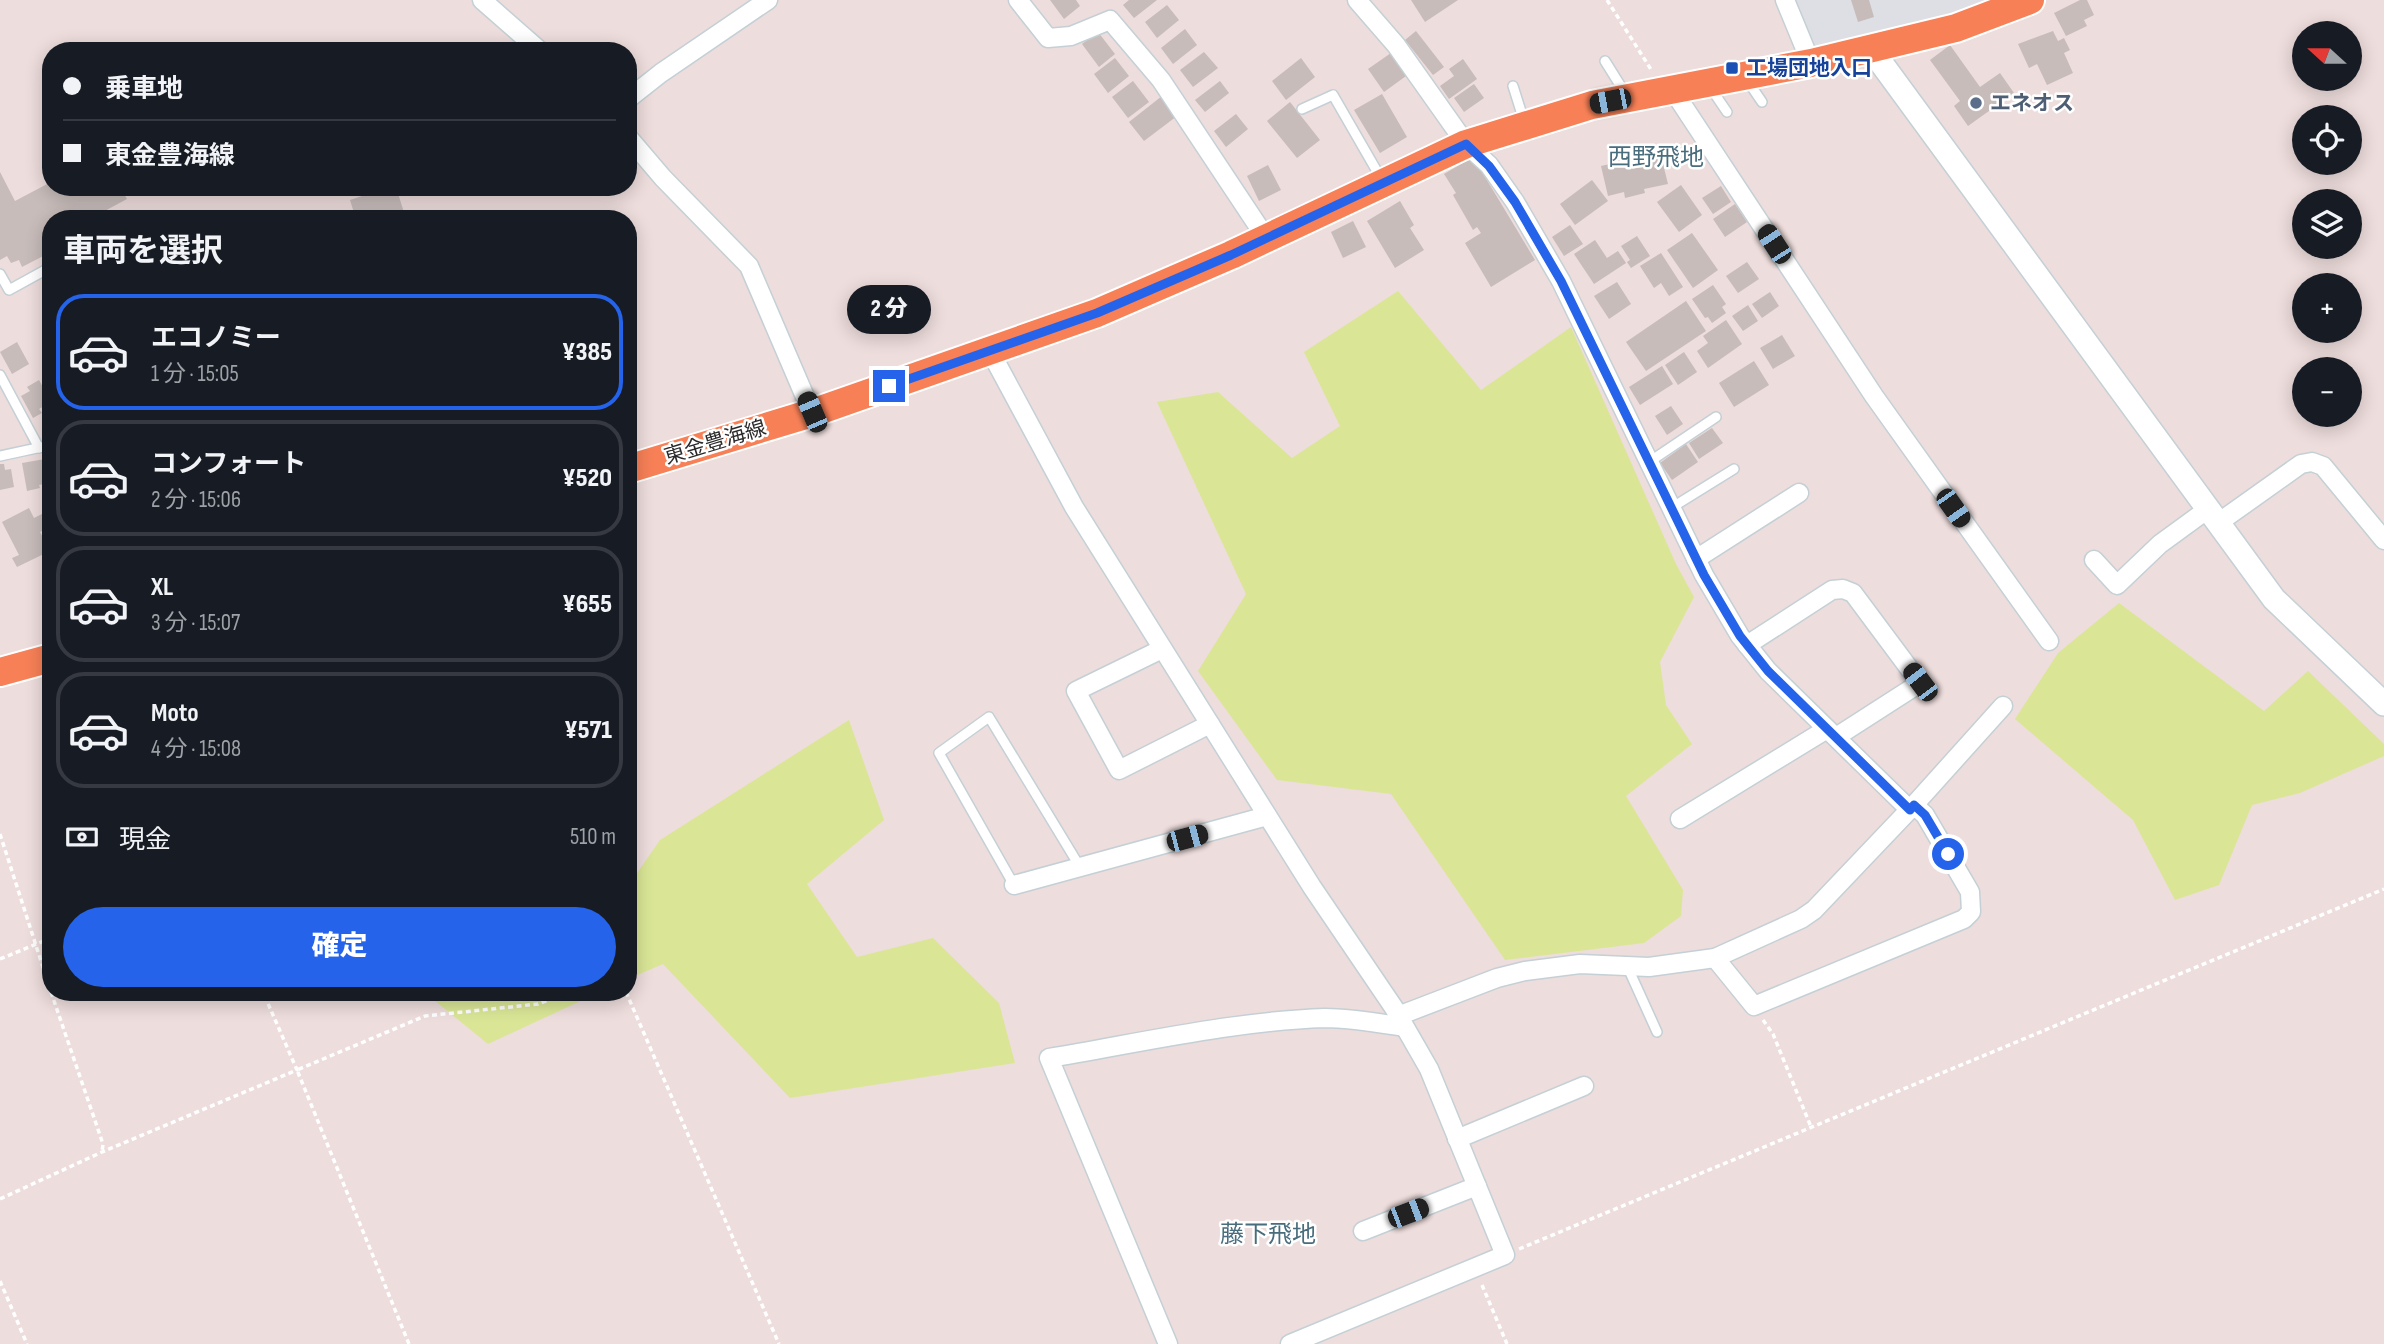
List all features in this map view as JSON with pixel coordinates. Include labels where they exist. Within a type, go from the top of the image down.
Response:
[{"type":"main road","name":"東金豊海線","points":[[637,466],[812,412],[1097,313],[1266,238],[1466,144],[1592,105],[1811,63],[1956,28],[2029,0]]},
{"type":"main road","points":[[0,672],[42,660]]},
{"type":"street","points":[[482,0],[530,42]]},
{"type":"street","points":[[637,92],[768,0]]},
{"type":"street","points":[[1018,0],[1048,38],[1071,36],[1110,20],[1161,80],[1266,238]]},
{"type":"street","points":[[1357,0],[1396,45],[1466,144],[1489,166],[1555,270],[1696,559],[1747,645],[1768,671],[1831,733],[1912,808],[1925,815],[1970,892],[1971,912],[1964,919],[1754,1006],[1715,958]]},
{"type":"street","points":[[1786,0],[1811,63]]},
{"type":"street","points":[[1871,49],[2274,598],[2384,704]]},
{"type":"street","points":[[1668,90],[1874,396],[2049,642]]},
{"type":"street","points":[[637,148],[749,266],[812,412]]},
{"type":"street","points":[[990,351],[1074,507],[1267,817],[1429,1069],[1505,1255],[1290,1344]]},
{"type":"street","points":[[2094,560],[2117,585],[2160,544],[2301,464],[2312,462],[2323,466],[2384,540]]},
{"type":"street","points":[[1696,559],[1799,493]]},
{"type":"street","points":[[1680,819],[1920,682],[1853,593],[1843,589],[1832,590],[1747,645]]},
{"type":"street","points":[[1162,649],[1076,691],[1119,770],[1210,724]]},
{"type":"street","points":[[1168,1344],[1049,1058],[1196,1033],[1289,1021],[1338,1019],[1401,1022],[1497,978],[1525,971],[1580,964],[1628,968],[1715,958],[1801,919],[1814,910],[1912,808],[2003,706]]},
{"type":"street","points":[[1014,885],[1267,817]]},
{"type":"street","points":[[1457,1139],[1584,1086]]},
{"type":"street","points":[[1363,1231],[1477,1186]]},
{"type":"lane","points":[[1605,61],[1627,98]]},
{"type":"lane","points":[[1744,75],[1762,102]]},
{"type":"lane","points":[[1707,83],[1727,112]]},
{"type":"lane","points":[[1513,86],[1526,125]]},
{"type":"lane","points":[[1302,109],[1333,95],[1383,182]]},
{"type":"lane","points":[[0,274],[9,290],[42,272]]},
{"type":"lane","points":[[0,375],[39,448]]},
{"type":"lane","points":[[1649,462],[1717,417]]},
{"type":"lane","points":[[0,456],[42,448]]},
{"type":"lane","points":[[1671,508],[1734,469]]},
{"type":"lane","points":[[1014,885],[939,753],[989,717],[1080,867]]},
{"type":"lane","points":[[1628,968],[1657,1032]]},
{"type":"path","points":[[1607,0],[1668,90]]},
{"type":"path","points":[[0,834],[42,966]]},
{"type":"path","points":[[1505,1255],[2384,889]]},
{"type":"path","points":[[0,959],[42,940]]},
{"type":"path","points":[[54,1001],[103,1144],[102,1152]]},
{"type":"path","points":[[267,1001],[410,1344]]},
{"type":"path","points":[[0,1199],[102,1152],[425,1016],[546,1001]]},
{"type":"path","points":[[630,1001],[779,1344]]},
{"type":"path","points":[[1754,1006],[1773,1034],[1811,1127]]},
{"type":"path","points":[[1475,1268],[1507,1344]]},
{"type":"path","points":[[0,1280],[27,1344]]},
{"type":"shaded area","points":[[1780,0],[2009,0],[1802,57]]},
{"type":"green space","points":[[1398,291],[1481,390],[1571,327],[1676,564],[1694,597],[1660,662],[1666,705],[1692,744],[1626,796],[1683,890],[1681,916],[1644,943],[1505,960],[1391,794],[1277,780],[1198,671],[1246,594],[1157,402],[1218,392],[1292,458],[1340,426],[1304,352]]},
{"type":"green space","points":[[2119,603],[2264,711],[2308,671],[2384,744],[2384,756],[2300,793],[2252,805],[2219,885],[2175,900],[2133,820],[2015,719],[2058,653]]},
{"type":"green space","points":[[849,720],[884,820],[807,884],[857,957],[933,938],[999,1003],[1015,1063],[790,1098],[663,964],[637,975],[637,873],[660,840]]},
{"type":"green space","points":[[435,1001],[581,1001],[488,1044]]},
{"type":"building","points":[[1050,0],[1076,0],[1080,6],[1064,19]]},
{"type":"building","points":[[1129,0],[1157,0],[1134,18],[1123,5]]},
{"type":"building","points":[[1411,0],[1458,0],[1425,22]]},
{"type":"building","points":[[1851,0],[1869,0],[1874,17],[1858,22]]},
{"type":"building","points":[[2080,0],[2087,0],[2094,15],[2084,20],[2087,26],[2066,36],[2054,13]]},
{"type":"building","points":[[1167,5],[1179,20],[1157,38],[1145,22]]},
{"type":"building","points":[[1185,29],[1197,45],[1173,64],[1161,48]]},
{"type":"building","points":[[1416,31],[1444,67],[1433,75],[1405,40]]},
{"type":"building","points":[[2053,31],[2058,41],[2064,38],[2070,50],[2064,53],[2073,73],[2047,85],[2037,64],[2029,68],[2018,44]]},
{"type":"building","points":[[1098,32],[1115,54],[1099,67],[1082,44]]},
{"type":"building","points":[[1950,45],[1980,87],[2000,73],[2014,93],[1968,126],[1954,106],[1960,101],[1930,60]]},
{"type":"building","points":[[1204,52],[1218,68],[1193,87],[1180,70]]},
{"type":"building","points":[[1391,53],[1406,76],[1384,92],[1368,69]]},
{"type":"building","points":[[1115,58],[1129,76],[1108,93],[1094,74]]},
{"type":"building","points":[[1301,58],[1315,77],[1286,100],[1272,81]]},
{"type":"building","points":[[1463,59],[1477,79],[1449,99],[1440,86],[1454,76],[1449,69]]},
{"type":"building","points":[[1133,81],[1149,102],[1128,118],[1112,97]]},
{"type":"building","points":[[1220,81],[1229,93],[1205,112],[1195,100]]},
{"type":"building","points":[[1474,84],[1484,98],[1464,112],[1454,98]]},
{"type":"building","points":[[1382,94],[1407,137],[1380,153],[1354,110]]},
{"type":"building","points":[[1162,96],[1177,116],[1144,141],[1129,122]]},
{"type":"building","points":[[1290,102],[1320,140],[1297,158],[1267,121]]},
{"type":"building","points":[[1236,114],[1248,129],[1226,147],[1214,131]]},
{"type":"building","points":[[1661,156],[1668,184],[1644,189],[1645,193],[1625,198],[1624,192],[1608,196],[1601,166]]},
{"type":"building","points":[[1473,157],[1535,260],[1491,287],[1465,243],[1481,233],[1477,227],[1473,230],[1444,174]]},
{"type":"building","points":[[1268,165],[1281,190],[1259,201],[1247,176]]},
{"type":"building","points":[[0,172],[15,201],[42,187],[42,196],[125,196],[127,199],[107,210],[42,210],[42,257],[22,267],[19,260],[11,263],[7,256],[0,260]]},
{"type":"building","points":[[1592,180],[1608,201],[1575,225],[1560,204]]},
{"type":"building","points":[[1681,185],[1702,215],[1679,232],[1657,202]]},
{"type":"building","points":[[1721,186],[1731,202],[1713,214],[1702,198]]},
{"type":"building","points":[[362,196],[399,196],[403,210],[353,210],[350,200]]},
{"type":"building","points":[[1400,201],[1414,225],[1410,228],[1424,250],[1395,268],[1367,221]]},
{"type":"building","points":[[1735,204],[1747,222],[1725,237],[1713,219]]},
{"type":"building","points":[[1353,221],[1366,247],[1343,258],[1331,232]]},
{"type":"building","points":[[1570,225],[1583,244],[1564,256],[1552,237]]},
{"type":"building","points":[[1692,233],[1718,270],[1693,288],[1667,250]]},
{"type":"building","points":[[1637,236],[1650,256],[1631,268],[1627,262],[1630,260],[1621,246]]},
{"type":"building","points":[[1595,240],[1607,258],[1618,251],[1626,263],[1594,284],[1574,254]]},
{"type":"building","points":[[1661,253],[1683,287],[1669,296],[1661,283],[1654,288],[1640,266]]},
{"type":"building","points":[[1747,262],[1759,279],[1738,293],[1726,276]]},
{"type":"building","points":[[1617,282],[1631,304],[1609,319],[1594,296]]},
{"type":"building","points":[[1713,285],[1726,304],[1722,307],[1726,313],[1712,323],[1708,317],[1705,318],[1692,299]]},
{"type":"building","points":[[1770,292],[1779,306],[1762,318],[1752,304]]},
{"type":"building","points":[[1686,301],[1706,331],[1646,371],[1626,342]]},
{"type":"building","points":[[1748,305],[1758,321],[1743,331],[1732,316]]},
{"type":"building","points":[[1726,320],[1742,344],[1708,368],[1697,351],[1708,343],[1703,336]]},
{"type":"building","points":[[1782,335],[1795,356],[1773,369],[1760,348]]},
{"type":"building","points":[[17,342],[29,364],[12,374],[0,352]]},
{"type":"building","points":[[1684,352],[1697,372],[1678,385],[1665,365]]},
{"type":"building","points":[[1754,361],[1769,385],[1734,407],[1719,383]]},
{"type":"building","points":[[1662,366],[1673,384],[1640,405],[1629,387]]},
{"type":"building","points":[[39,380],[42,386],[42,407],[39,409],[42,413],[33,418],[21,396],[30,391],[27,387]]},
{"type":"building","points":[[1671,406],[1683,424],[1667,435],[1655,416]]},
{"type":"building","points":[[1712,428],[1723,443],[1699,459],[1689,443]]},
{"type":"building","points":[[1686,444],[1698,462],[1672,480],[1660,463]]},
{"type":"building","points":[[42,460],[40,488],[27,491],[22,463]]},
{"type":"building","points":[[0,464],[4,464],[5,470],[11,469],[14,487],[0,490]]},
{"type":"building","points":[[29,508],[34,518],[42,514],[42,555],[17,567],[12,558],[19,555],[2,522]]},
{"type":"place","name":"工場団地入口","points":[[1732,68]]},
{"type":"place","name":"エネオス","points":[[1976,103]]},
{"type":"district","name":"西野飛地","points":[[1656,157]]},
{"type":"district","name":"藤下飛地","points":[[1268,1234]]},
{"type":"route","points":[[889,386],[1097,313],[1231,255],[1355,194],[1466,144],[1489,166],[1515,202],[1561,281],[1704,575],[1740,636],[1768,671],[1910,810],[1914,805],[1925,815],[1948,854]]}]
